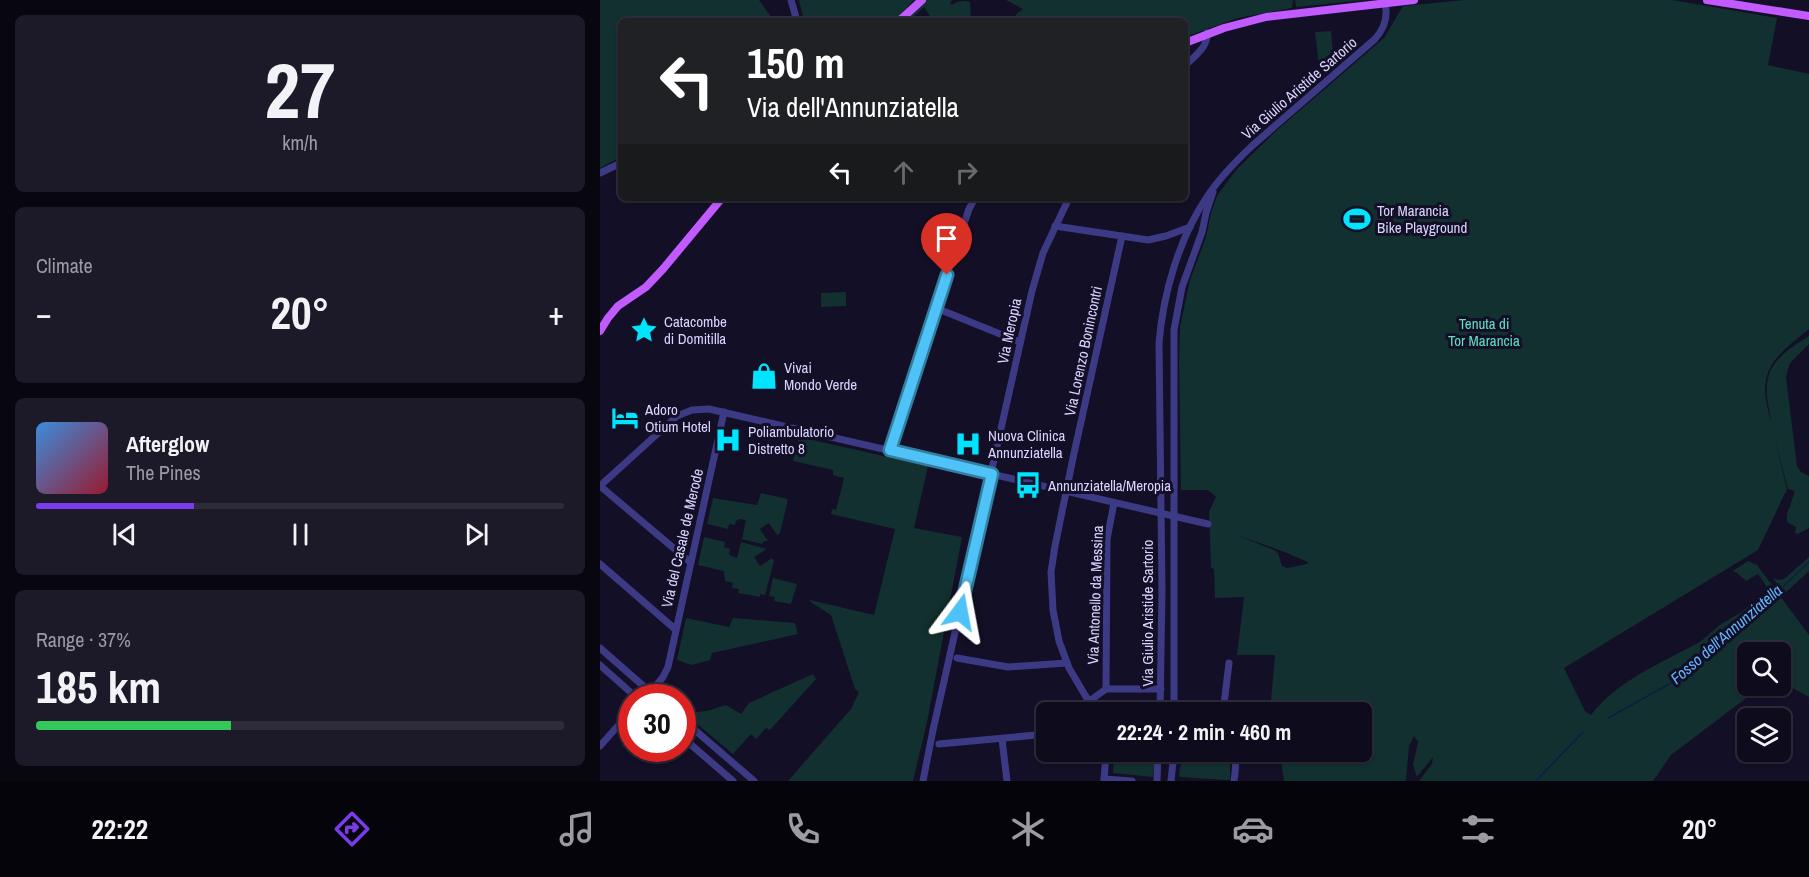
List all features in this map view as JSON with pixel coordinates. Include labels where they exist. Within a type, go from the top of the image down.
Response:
[{"type":"main road","points":[[902,18],[922,0]]},
{"type":"main road","points":[[1188,42],[1207,33],[1266,17],[1414,0]]},
{"type":"main road","points":[[1707,0],[1809,16]]},
{"type":"main road","points":[[600,331],[618,306],[643,289],[660,273],[720,201]]},
{"type":"street","points":[[791,0],[796,18]]},
{"type":"street","name":"Via Giulio Aristide Sartorio","points":[[1160,702],[1160,337],[1166,297],[1173,272],[1190,228],[1201,206],[1215,187],[1235,162],[1253,145],[1375,39],[1385,19],[1385,3]]},
{"type":"street","points":[[1188,63],[1203,47],[1207,33]]},
{"type":"street","points":[[600,173],[618,164]]},
{"type":"street","name":"Via Giulio Aristide Sartorio","points":[[1174,702],[1173,340],[1178,307],[1187,274],[1215,187]]},
{"type":"street","points":[[890,450],[966,218],[974,201]]},
{"type":"street","name":"Via Meropia","points":[[923,781],[1038,269],[1068,201]]},
{"type":"street","points":[[1055,226],[1142,239],[1154,239],[1190,228],[1202,232]]},
{"type":"street","name":"Via Lorenzo Bonincontri","points":[[1088,702],[1067,663],[1055,623],[1051,578],[1066,491],[1122,236]]},
{"type":"street","points":[[936,308],[1020,342]]},
{"type":"street","points":[[1159,376],[1174,376]]},
{"type":"street","points":[[690,562],[600,486],[679,415],[698,409],[712,409],[1208,524]]},
{"type":"street","name":"Via del Casale de Merode","points":[[655,684],[667,669],[724,412]]},
{"type":"street","name":"Via Antonello da Messina","points":[[1106,689],[1107,539],[1114,502]]},
{"type":"street","points":[[600,564],[675,629]]},
{"type":"street","points":[[600,648],[642,684]]},
{"type":"street","points":[[957,657],[1008,667],[1067,663]]},
{"type":"street","points":[[1224,702],[1229,663]]},
{"type":"street","points":[[600,665],[622,684]]},
{"type":"street","points":[[1088,702],[1106,689],[1161,689]]},
{"type":"street","points":[[600,746],[618,726]]},
{"type":"street","points":[[696,731],[754,781]]},
{"type":"street","points":[[939,744],[1036,735]]},
{"type":"street","points":[[1002,739],[1007,781]]},
{"type":"street","points":[[696,749],[733,781]]},
{"type":"street","points":[[1105,762],[1104,780],[1132,781]]},
{"type":"street","points":[[1157,781],[1158,762]]},
{"type":"street","points":[[1171,781],[1173,762]]},
{"type":"street","points":[[1234,762],[1234,781]]},
{"type":"green space","points":[[600,0],[759,0],[772,18],[618,18],[618,159],[600,168]]},
{"type":"green space","points":[[799,0],[914,0],[897,18],[803,18]]},
{"type":"green space","points":[[926,0],[953,0],[950,2],[952,5],[960,1],[970,2],[971,18],[926,18],[930,16],[924,7],[911,18],[908,18]]},
{"type":"green space","points":[[1006,0],[1293,0],[1292,8],[1238,18],[1188,36],[1188,18],[1020,18],[1015,15],[1023,9]]},
{"type":"green space","points":[[1295,0],[1366,0],[1296,7]]},
{"type":"green space","name":"Tenuta di Tor Marancia","points":[[1465,0],[1672,0],[1777,18],[1768,65],[1809,74],[1809,329],[1770,367],[1765,389],[1771,420],[1767,386],[1772,367],[1791,348],[1809,336],[1809,344],[1790,363],[1786,377],[1797,466],[1801,472],[1809,476],[1809,528],[1798,534],[1795,533],[1796,527],[1787,522],[1787,514],[1795,491],[1788,489],[1774,435],[1787,489],[1758,550],[1564,668],[1585,711],[1591,715],[1601,703],[1625,683],[1700,642],[1769,590],[1758,574],[1746,581],[1733,571],[1748,561],[1757,565],[1809,635],[1809,697],[1791,687],[1791,642],[1737,642],[1737,696],[1749,696],[1671,755],[1653,781],[1419,781],[1432,764],[1433,757],[1417,777],[1413,765],[1418,742],[1414,736],[1409,746],[1406,781],[1284,781],[1281,762],[1372,762],[1372,702],[1271,702],[1275,655],[1237,655],[1244,597],[1215,598],[1214,569],[1211,568],[1209,512],[1216,497],[1208,490],[1181,490],[1180,327],[1190,280],[1206,237],[1217,196],[1236,170],[1276,131],[1384,38],[1403,6]],"holes":[[[1234,534],[1308,562],[1287,568],[1282,566],[1278,553],[1274,550]]]},
{"type":"green space","points":[[1331,31],[1334,63],[1319,65],[1315,32]]},
{"type":"green space","points":[[846,292],[846,306],[821,307],[821,293]]},
{"type":"green space","points":[[799,437],[928,466],[914,528],[962,537],[927,722],[913,781],[788,781],[851,709],[859,692],[855,689],[831,615],[810,600],[874,615],[895,529],[831,514],[832,509],[836,510],[844,478],[833,475],[833,470],[793,461]]},
{"type":"green space","points":[[761,493],[788,499],[780,533],[777,535],[769,523],[760,529],[768,541],[762,544],[742,539],[746,520],[736,520],[735,525],[729,524],[728,529],[707,524],[713,498],[757,505]]},
{"type":"green space","points":[[704,537],[725,542],[724,547],[730,549],[729,554],[737,558],[741,542],[767,549],[754,557],[760,566],[772,558],[774,561],[765,595],[760,594],[760,597],[738,593],[739,589],[732,588],[733,583],[725,581],[724,571],[698,565]]},
{"type":"green space","points":[[1809,557],[1809,571],[1785,593],[1773,578],[1784,579]]},
{"type":"green space","points":[[773,578],[797,584],[791,604],[774,601],[775,597],[769,596]]},
{"type":"green space","points":[[686,618],[729,627],[733,618],[795,623],[798,634],[712,653],[710,660],[692,665],[677,660]]},
{"type":"green space","points":[[813,674],[816,679],[770,730],[766,728],[756,739],[751,734],[733,754],[696,723],[696,712],[726,705],[741,714],[749,703]]},
{"type":"green space","points":[[1114,762],[1154,762],[1153,777],[1113,773]]},
{"type":"green space","points":[[1181,762],[1230,762],[1230,779],[1227,780],[1180,777]]},
{"type":"waterway","name":"Fosso dell'Annunziatella","points":[[1608,718],[1680,678],[1809,562]]},
{"type":"waterway","name":"Fosso dell'Annunziatella","points":[[1536,781],[1583,732]]},
{"type":"place","name":"Tor Marancia Bike Playground","points":[[1357,219]]},
{"type":"place","name":"Catacombe di Domitilla","points":[[644,330]]},
{"type":"place","name":"Vivai Mondo Verde","points":[[764,376]]},
{"type":"place","name":"Adoro Otium Hotel","points":[[625,418]]},
{"type":"place","name":"Poliambulatorio Distretto 8","points":[[728,440]]},
{"type":"place","name":"Nuova Clinica Annunziatella","points":[[968,444]]},
{"type":"place","name":"Annunziatella/Meropia","points":[[1028,485]]},
{"type":"route","points":[[947,275],[890,450],[992,474],[960,612]]}]
